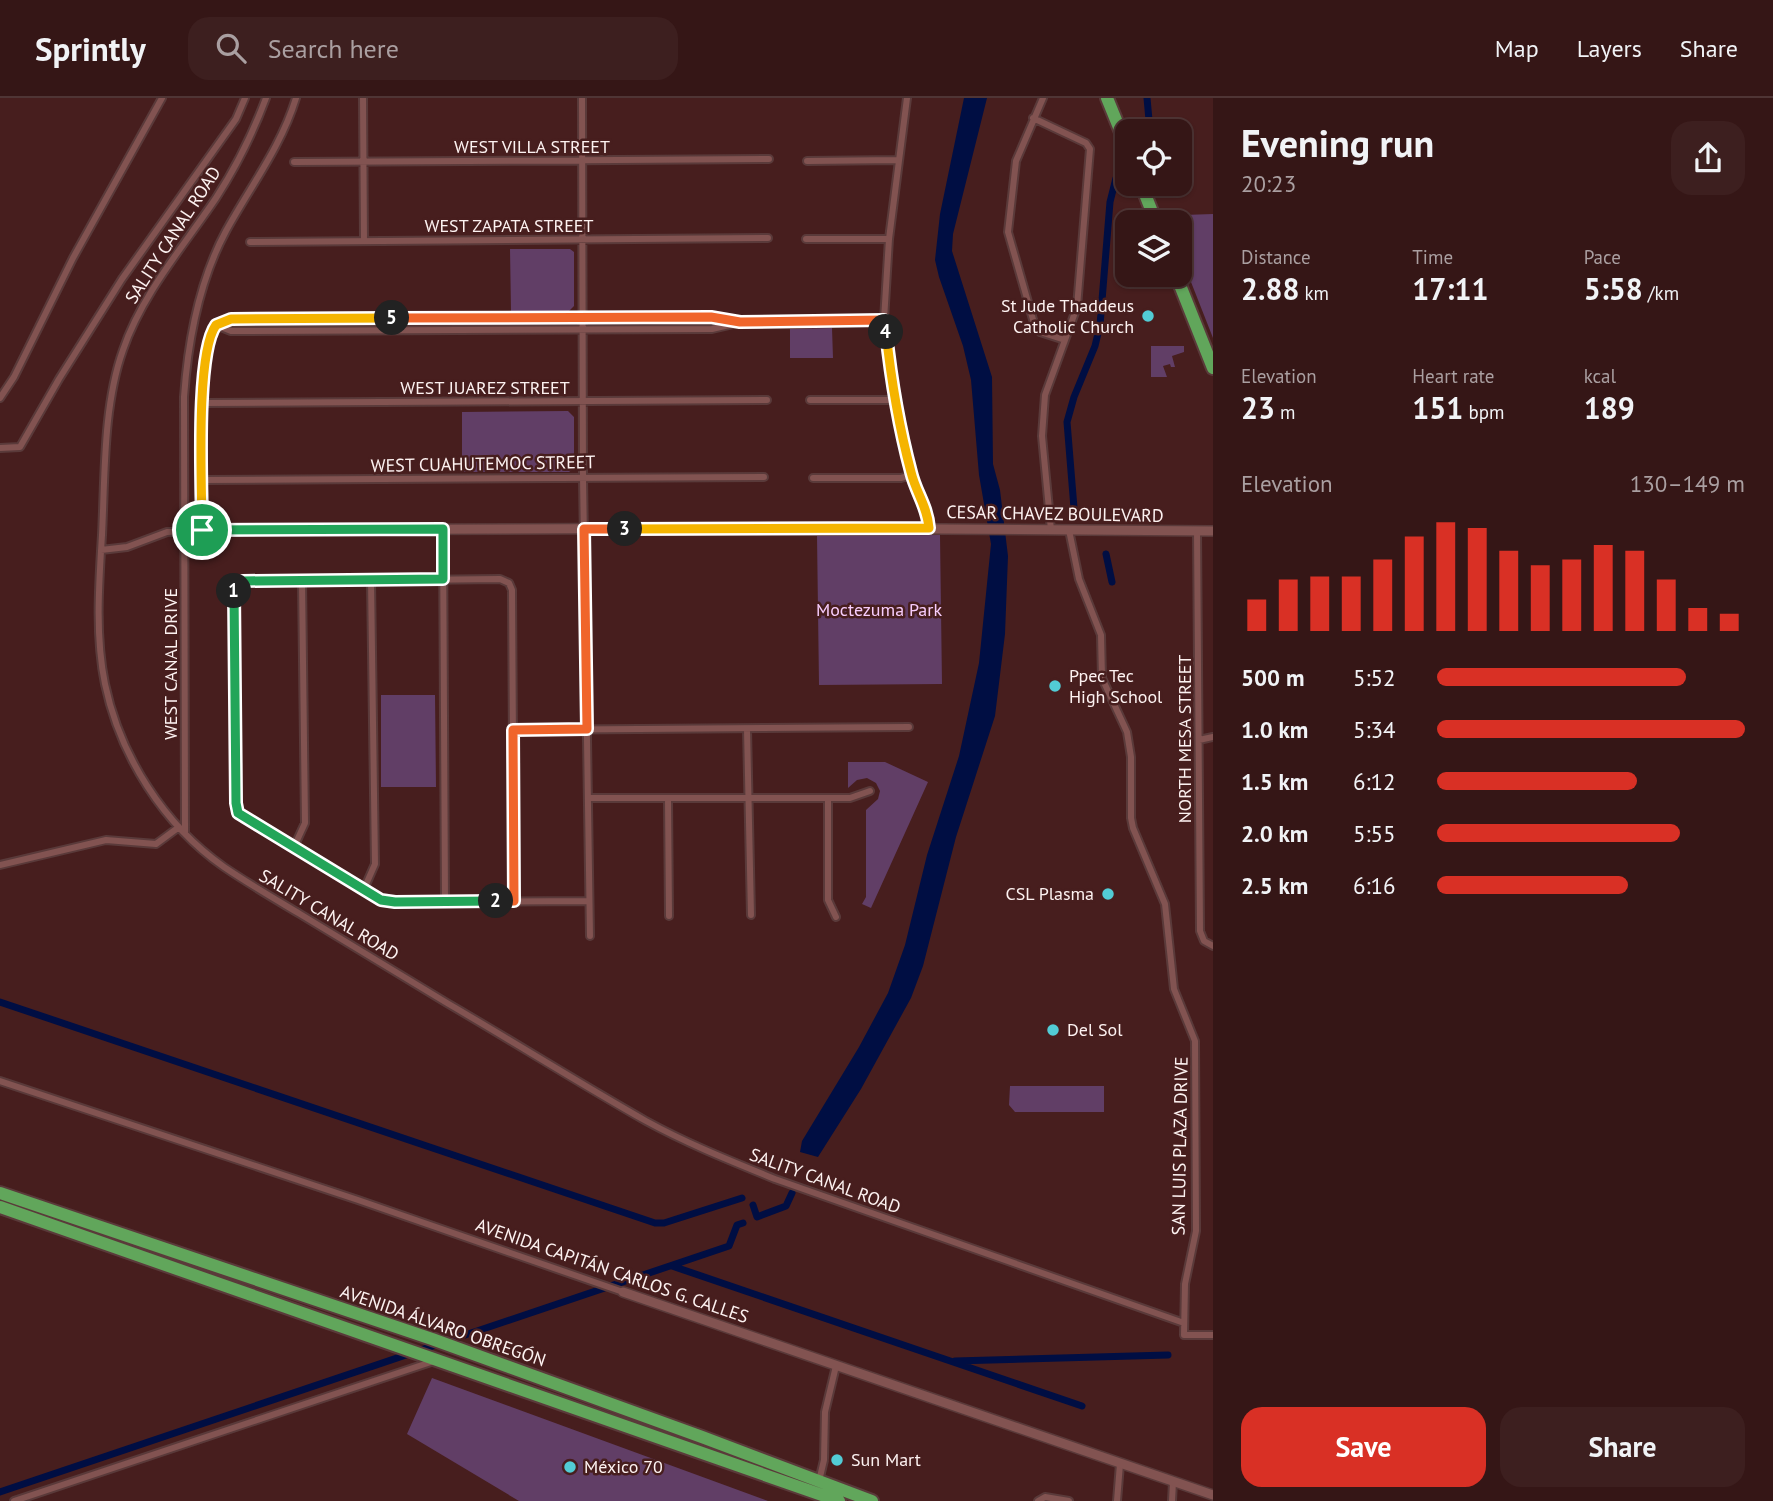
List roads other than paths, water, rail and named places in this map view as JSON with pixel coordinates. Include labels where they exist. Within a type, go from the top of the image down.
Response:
[{"type":"highway","points":[[1107,98],[1116,119]]},
{"type":"highway","points":[[1181,287],[1213,368]]},
{"type":"highway","name":"AVENIDA ÁLVARO OBREGÓN","points":[[0,1193],[432,1339],[702,1437],[817,1487],[839,1501]]},
{"type":"highway","name":"AVENIDA ÁLVARO OBREGÓN","points":[[0,1207],[431,1358],[817,1487],[872,1501]]},
{"type":"street","points":[[0,398],[15,377],[73,257],[162,98]]},
{"type":"street","points":[[0,448],[20,447],[122,279],[236,119],[245,98]]},
{"type":"street","name":"SALITY CANAL ROAD","points":[[266,98],[243,152],[219,193],[140,309],[123,349],[114,380],[101,550],[101,655],[111,708],[150,792],[179,827],[223,867],[648,1122],[710,1153],[775,1179],[1184,1323]]},
{"type":"street","name":"WEST CANAL DRIVE","points":[[185,833],[184,397],[187,359],[197,312],[218,247],[285,130],[296,98]]},
{"type":"street","points":[[363,98],[364,241]]},
{"type":"street","points":[[582,98],[583,477],[590,936]]},
{"type":"street","points":[[907,98],[889,239],[884,320],[912,475],[927,509],[929,528]]},
{"type":"street","points":[[1043,98],[1016,161],[1009,239],[1034,323],[1040,332],[1065,341]]},
{"type":"street","points":[[1033,118],[1086,143],[1090,149],[1077,307],[1047,387],[1044,409],[1042,436],[1051,530]]},
{"type":"street","name":"WEST VILLA STREET","points":[[294,162],[769,159]]},
{"type":"street","points":[[807,161],[898,160]]},
{"type":"street","name":"WEST ZAPATA STREET","points":[[250,242],[768,238]]},
{"type":"street","points":[[806,239],[889,239]]},
{"type":"street","points":[[202,530],[206,363],[210,339],[216,325],[231,319],[711,317],[740,322],[884,320]]},
{"type":"street","points":[[216,325],[231,331],[712,329],[740,322]]},
{"type":"street","name":"WEST JUAREZ STREET","points":[[203,404],[767,400]]},
{"type":"street","points":[[810,400],[897,400]]},
{"type":"street","points":[[813,478],[901,478],[912,475]]},
{"type":"street","name":"WEST CUAHUTEMOC STREET","points":[[202,480],[764,477]]},
{"type":"street","name":"CESAR CHAVEZ BOULEVARD","points":[[101,550],[121,549],[158,534],[185,530],[929,528],[1213,531]]},
{"type":"street","points":[[443,529],[445,901]]},
{"type":"street","name":"SAN LUIS PLAZA DRIVE","points":[[1069,530],[1079,579],[1101,635],[1102,678],[1127,732],[1131,757],[1130,818],[1165,904],[1176,997],[1195,1041],[1196,1231],[1185,1284],[1184,1323]]},
{"type":"street","name":"NORTH MESA STREET","points":[[1197,531],[1200,931],[1201,937],[1210,945]]},
{"type":"street","points":[[514,901],[512,590],[509,583],[500,579],[302,580],[243,581],[235,586],[233,598],[238,813],[381,900],[395,902],[589,901]]},
{"type":"street","points":[[294,847],[305,823],[302,580]]},
{"type":"street","points":[[363,889],[375,864],[371,580]]},
{"type":"street","points":[[513,730],[909,727]]},
{"type":"street","points":[[747,729],[751,915]]},
{"type":"street","points":[[1199,740],[1213,737]]},
{"type":"street","points":[[588,798],[850,798],[870,791]]},
{"type":"street","points":[[668,798],[669,916]]},
{"type":"street","points":[[828,798],[828,900],[836,917]]},
{"type":"street","points":[[0,865],[106,840],[156,845],[179,827]]},
{"type":"street","name":"AVENIDA CAPITÁN CARLOS G. CALLES","points":[[0,1081],[596,1282],[1213,1495]]},
{"type":"street","points":[[1184,1323],[1184,1335],[1213,1335]]},
{"type":"street","points":[[14,1501],[431,1358]]},
{"type":"street","points":[[817,1487],[824,1460],[825,1412],[836,1366]]},
{"type":"street","points":[[1117,1501],[1120,1464]]},
{"type":"street","points":[[1172,1501],[1173,1482]]},
{"type":"street","points":[[1038,1501],[1045,1497],[1069,1501]]},
{"type":"waterway","points":[[1147,98],[1149,119]]},
{"type":"waterway","points":[[1074,508],[1067,422],[1100,325],[1110,202],[1115,182]]},
{"type":"waterway","points":[[1106,554],[1112,582]]},
{"type":"waterway","points":[[0,1002],[655,1223],[664,1223],[742,1198]]},
{"type":"waterway","points":[[753,1205],[757,1217],[786,1206],[792,1193]]},
{"type":"waterway","points":[[0,1492],[729,1246],[737,1225],[743,1223]]},
{"type":"waterway","points":[[672,1266],[1082,1406]]},
{"type":"waterway","points":[[955,1361],[1168,1355]]},
{"type":"place","name":"St Jude Thaddeus Catholic Church","points":[[1148,316]]},
{"type":"place","name":"Ppec Tec High School","points":[[1055,686]]},
{"type":"place","name":"CSL Plasma","points":[[1108,894]]},
{"type":"place","name":"Del Sol","points":[[1053,1030]]},
{"type":"place","name":"Sun Mart","points":[[837,1460]]},
{"type":"place","name":"México 70","points":[[570,1467]]},
{"type":"park label","name":"Moctezuma Park","points":[[879,610]]}]
